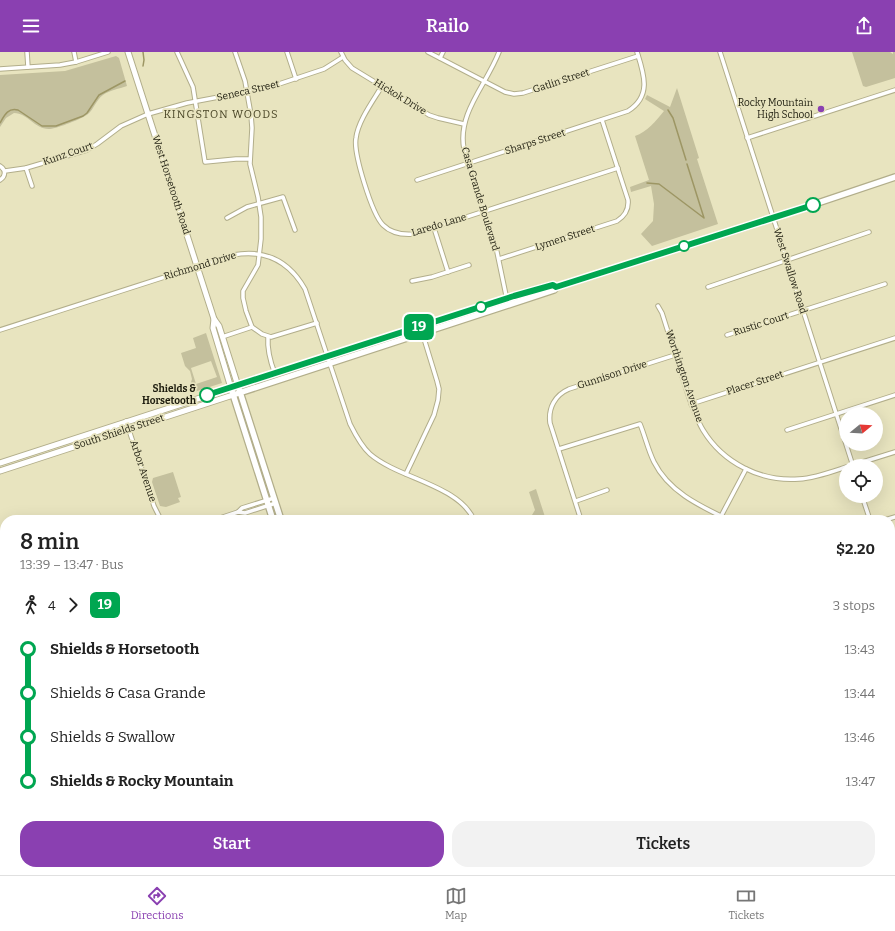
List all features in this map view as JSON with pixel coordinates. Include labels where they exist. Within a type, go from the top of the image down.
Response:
[{"type":"main road","name":"West Horsetooth Road","points":[[128,52],[214,319],[219,326],[280,515]]},
{"type":"main road","name":"South Shields Street","points":[[0,471],[233,395],[329,360],[421,330],[509,305],[554,290],[556,287],[895,178]]},
{"type":"main road","name":"South Shields Street","points":[[421,330],[507,298],[553,285],[556,287]]},
{"type":"main road","name":"West Horsetooth Road","points":[[214,319],[213,328],[272,515]]},
{"type":"main road","name":"South Shields Street","points":[[0,463],[275,374],[329,360]]},
{"type":"street","points":[[27,52],[28,67]]},
{"type":"street","points":[[74,52],[76,62]]},
{"type":"street","points":[[0,68],[60,65],[76,62],[108,52]]},
{"type":"street","points":[[177,52],[193,87],[205,162],[250,159]]},
{"type":"street","points":[[235,52],[247,92],[252,121],[250,159],[260,204],[262,224],[258,265],[243,291],[246,311],[252,327],[268,337],[278,336],[317,323]]},
{"type":"street","points":[[287,52],[296,79]]},
{"type":"street","points":[[341,52],[343,57]]},
{"type":"street","name":"Gatlin Street","points":[[428,52],[510,94],[523,94],[637,54]]},
{"type":"street","points":[[440,58],[444,52]]},
{"type":"street","name":"Casa Grande Boulevard","points":[[499,52],[466,116],[463,142],[468,163],[499,259],[509,305]]},
{"type":"street","name":"West Swallow Road","points":[[720,52],[850,459]]},
{"type":"street","name":"Sharps Street","points":[[417,180],[628,111],[642,98],[645,82],[637,54]]},
{"type":"street","name":"Seneca Street","points":[[148,114],[195,102],[267,88],[324,69],[343,57]]},
{"type":"street","name":"Hickok Drive","points":[[343,57],[352,68],[429,115],[464,124]]},
{"type":"street","name":"Laredo Lane","points":[[382,86],[357,130],[355,142],[356,155],[374,212],[382,225],[396,233],[408,235],[414,234],[484,210],[618,168]]},
{"type":"street","points":[[747,138],[895,90]]},
{"type":"street","name":"Kunz Court","points":[[5,172],[26,168],[87,150],[121,126],[148,114]]},
{"type":"street","points":[[602,120],[618,168]]},
{"type":"street","points":[[0,166],[5,172],[4,176],[0,180]]},
{"type":"street","points":[[26,168],[32,186]]},
{"type":"street","name":"Lymen Street","points":[[499,259],[617,221],[622,218],[627,212],[628,200],[618,168]]},
{"type":"street","points":[[227,218],[240,210],[283,197],[295,230]]},
{"type":"street","points":[[434,228],[448,272]]},
{"type":"street","points":[[708,287],[786,259],[869,232]]},
{"type":"street","name":"Richmond Drive","points":[[0,330],[233,255],[250,253],[260,254],[278,261],[285,265],[297,277],[308,296],[350,424],[357,438],[369,453],[377,459],[456,498],[469,510],[472,515]]},
{"type":"street","points":[[412,281],[469,265]]},
{"type":"street","name":"Rustic Court","points":[[727,335],[885,284]]},
{"type":"street","name":"Worthington Avenue","points":[[658,306],[662,313],[691,404],[699,422],[713,444],[732,461],[746,469],[769,477],[789,480],[811,478],[839,469]]},
{"type":"street","points":[[222,337],[252,327]]},
{"type":"street","points":[[406,474],[434,415],[438,400],[437,381],[421,330]]},
{"type":"street","points":[[268,337],[269,356],[275,374]]},
{"type":"street","name":"Placer Street","points":[[691,404],[895,338]]},
{"type":"street","name":"Gunnison Drive","points":[[553,403],[560,394],[569,389],[675,355]]},
{"type":"street","points":[[787,430],[895,395]]},
{"type":"street","points":[[548,400],[553,403],[549,418],[580,515]]},
{"type":"street","name":"Arbor Avenue","points":[[126,422],[158,515]]},
{"type":"street","points":[[559,449],[640,424],[654,462],[668,482],[686,498],[715,515]]},
{"type":"street","points":[[874,459],[895,452]]},
{"type":"street","points":[[722,515],[746,469]]},
{"type":"street","points":[[576,501],[606,490]]},
{"type":"street","points":[[238,512],[245,513],[275,500]]},
{"type":"street","points":[[229,515],[238,512],[242,508],[268,503]]},
{"type":"street","points":[[864,503],[868,515]]},
{"type":"shaded area","points":[[852,52],[890,52],[893,54],[893,52],[895,52],[895,78],[866,87],[863,86]]},
{"type":"shaded area","points":[[116,56],[119,58],[127,86],[103,95],[85,116],[58,127],[45,129],[23,116],[14,113],[6,118],[0,127],[0,75],[65,71]]},
{"type":"shaded area","points":[[677,88],[699,158],[697,159],[718,224],[652,246],[641,234],[653,221],[654,204],[651,186],[631,192],[630,187],[649,180],[635,136],[647,129],[664,111],[645,99],[647,95],[670,107]]},
{"type":"shaded area","points":[[206,333],[222,383],[191,393],[189,389],[192,379],[190,371],[185,366],[181,353],[196,348],[193,338]],"holes":[[[211,361],[217,377],[196,384],[191,368]]]},
{"type":"shaded area","points":[[173,472],[181,497],[178,498],[180,502],[166,507],[160,506],[152,482],[153,478]]},
{"type":"shaded area","points":[[536,489],[544,515],[532,515],[535,510],[529,492]]},
{"type":"waterway","points":[[143,52],[143,66]]},
{"type":"waterway","points":[[0,123],[9,111],[15,109],[42,126],[56,126],[83,116],[87,113],[99,95],[125,81]]},
{"type":"waterway","points":[[668,110],[673,118],[686,160]]},
{"type":"waterway","points":[[647,183],[659,184],[704,218],[687,164]]},
{"type":"bus line","name":"19","points":[[207,395],[514,296],[553,285],[556,287],[813,205]]},
{"type":"place","name":"Rocky Mountain High School","points":[[821,109]]},
{"type":"place","name":"Shields & Horsetooth","points":[[207,395]]},
{"type":"district","name":"KINGSTON WOODS","points":[[221,114]]}]
